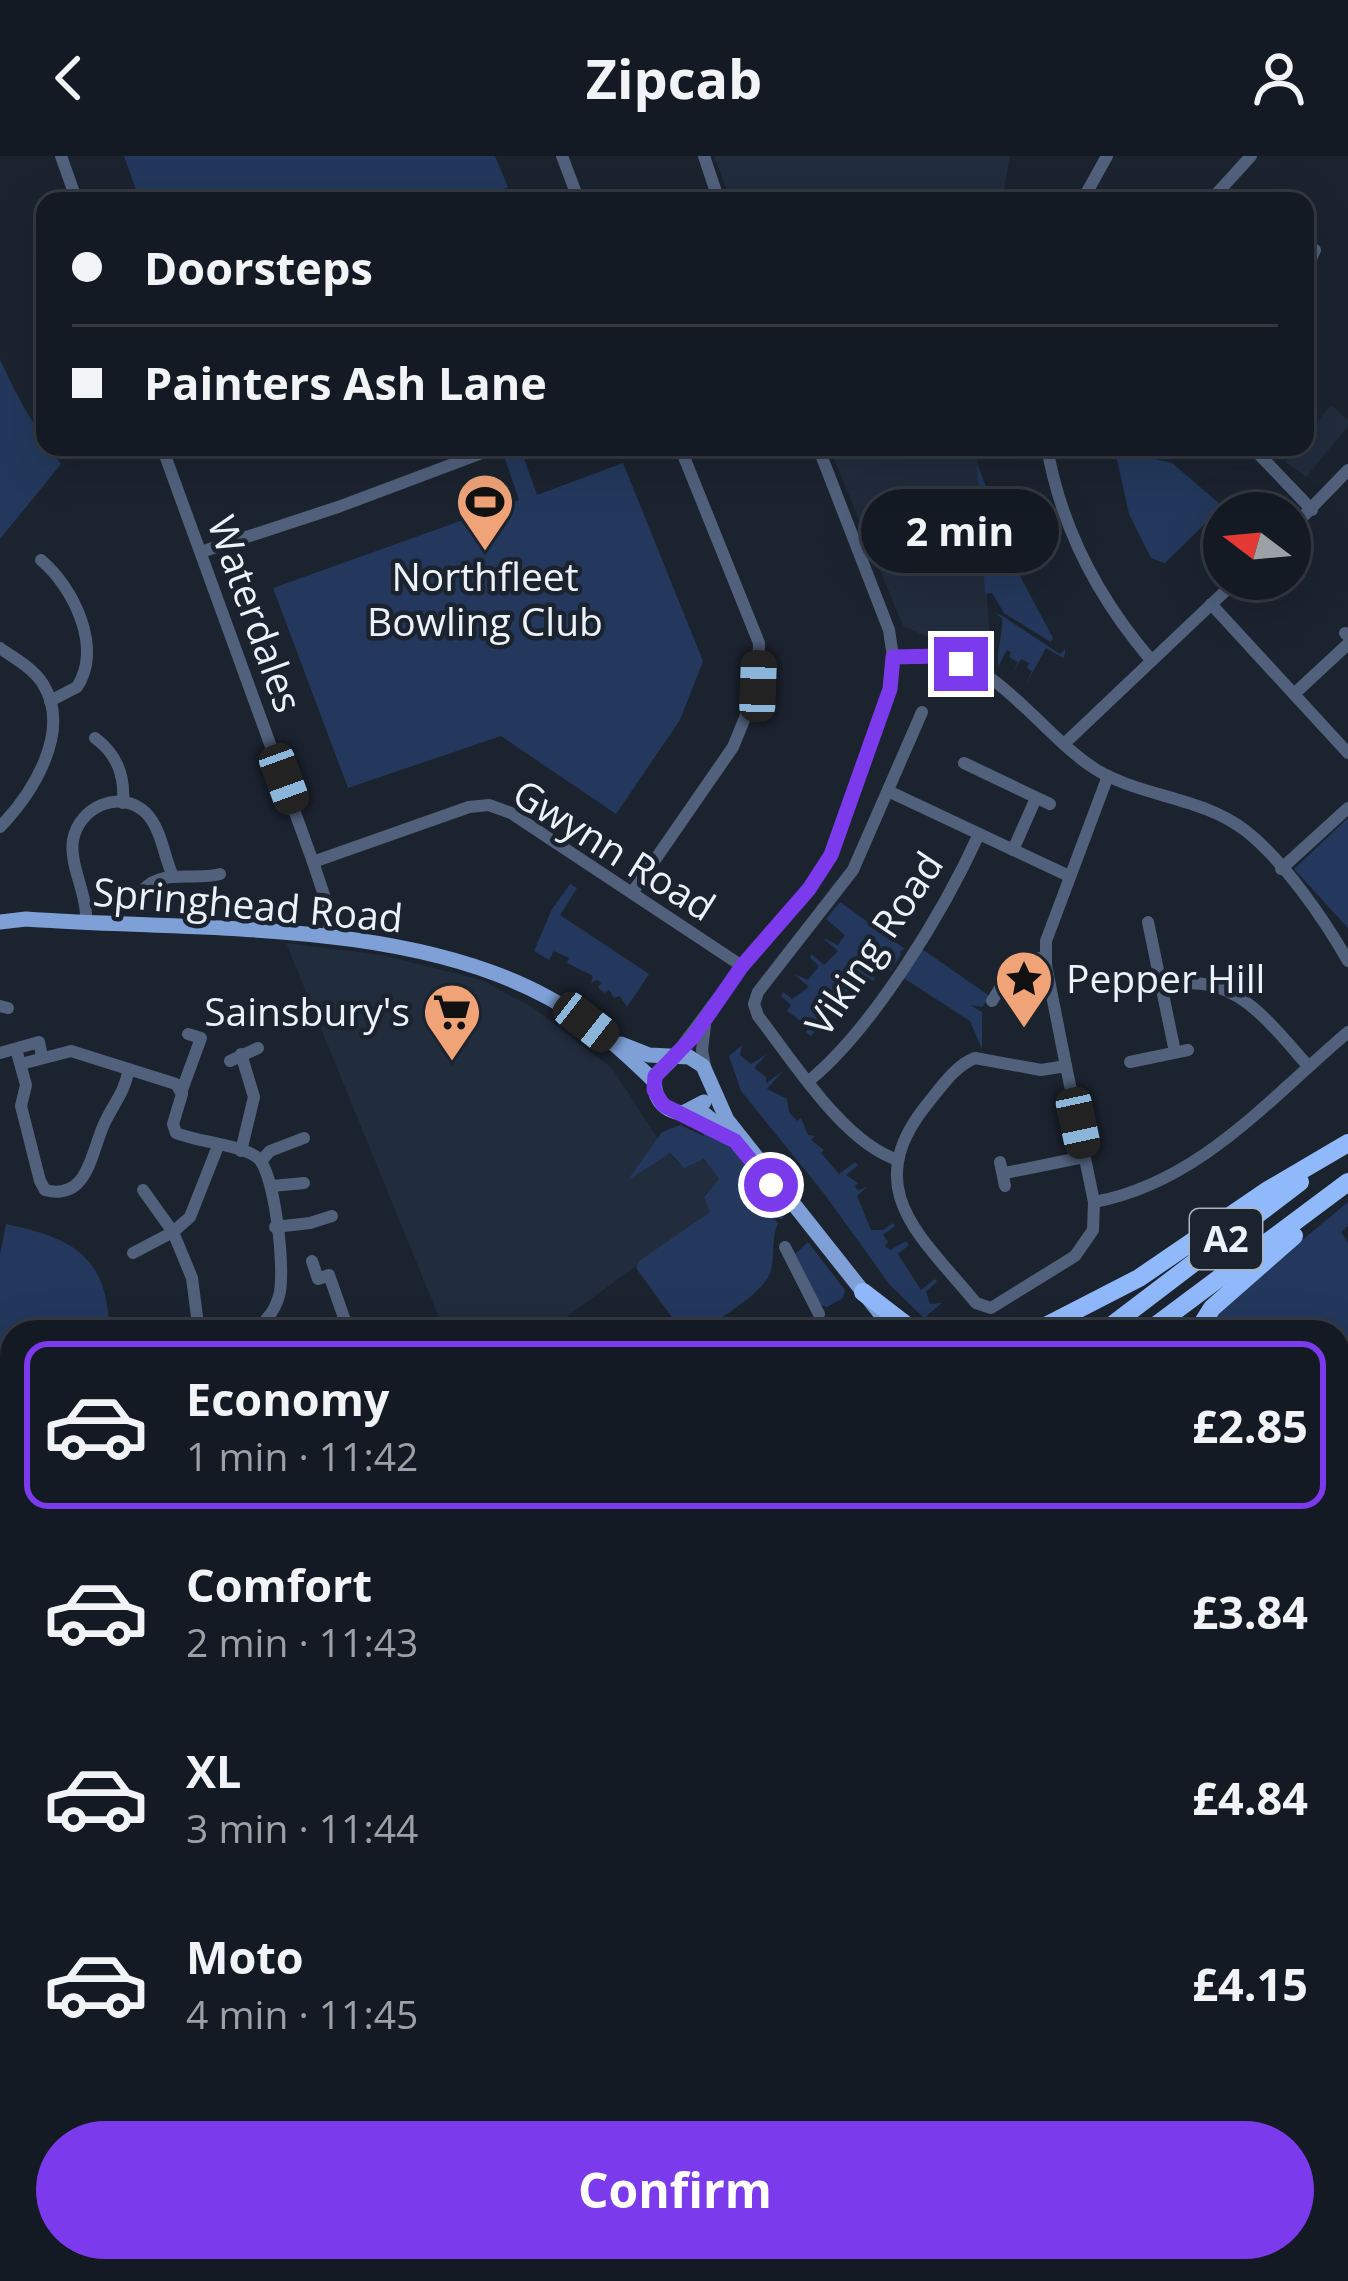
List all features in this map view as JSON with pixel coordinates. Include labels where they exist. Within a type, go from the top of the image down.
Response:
[{"type":"highway","points":[[1058,1320],[1139,1279],[1268,1190],[1348,1144]]},
{"type":"highway","name":"A2","points":[[1119,1320],[1348,1144]]},
{"type":"highway","points":[[1205,1320],[1216,1304],[1348,1186]]},
{"type":"highway","name":"A2","points":[[1164,1320],[1348,1186]]},
{"type":"highway","points":[[866,1302],[895,1320]]},
{"type":"main road","name":"Springhead Road","points":[[6,918],[241,930],[419,953],[499,974],[562,1005],[613,1042],[654,1081]]},
{"type":"main road","name":"Springhead Road","points":[[613,1042],[643,1054],[673,1058]]},
{"type":"main road","points":[[866,1302],[735,1141],[690,1110],[660,1103],[654,1081],[659,1068],[673,1058],[692,1058],[708,1077],[727,1120],[866,1302],[879,1320]]},
{"type":"main road","points":[[690,1110],[707,1097],[708,1077]]},
{"type":"street","points":[[61,156],[74,192]]},
{"type":"street","points":[[562,156],[576,192]]},
{"type":"street","points":[[704,156],[716,192]]},
{"type":"street","points":[[1087,192],[1107,156]]},
{"type":"street","points":[[1218,192],[1251,156]]},
{"type":"street","name":"Waterdales","points":[[165,456],[313,862],[330,913],[328,938]]},
{"type":"street","points":[[201,552],[474,456]]},
{"type":"street","points":[[632,893],[733,747],[758,686],[759,643],[684,456]]},
{"type":"street","points":[[673,1058],[831,855],[890,689],[889,630],[821,456]]},
{"type":"street","points":[[1049,456],[1082,557],[1119,621],[1151,660]]},
{"type":"street","points":[[1261,456],[1312,510],[1348,470]]},
{"type":"street","points":[[41,560],[73,598],[87,658],[85,674],[75,689],[50,701]]},
{"type":"street","points":[[1064,744],[1215,600]]},
{"type":"street","points":[[1211,604],[1348,753]]},
{"type":"street","points":[[1294,694],[1347,638]]},
{"type":"street","points":[[0,648],[32,671],[50,701],[52,728],[40,771],[0,827]]},
{"type":"street","points":[[893,657],[940,656],[978,672],[1108,776],[1214,811],[1256,840],[1348,961]]},
{"type":"street","points":[[898,1160],[878,1153],[854,1135],[757,1015],[754,999],[847,880],[922,712]]},
{"type":"street","points":[[95,738],[114,755],[124,784],[123,802]]},
{"type":"street","points":[[964,763],[1043,801],[1013,850]]},
{"type":"street","points":[[1066,1066],[1041,1070],[983,1058],[964,1062],[922,1111],[898,1160],[895,1188],[904,1213],[974,1300],[987,1308],[1003,1304],[1075,1256],[1091,1233],[1094,1202],[1045,958],[1049,927],[1108,776]]},
{"type":"street","points":[[888,791],[1069,876]]},
{"type":"street","points":[[86,923],[86,898],[73,854],[75,833],[89,811],[110,802],[141,809],[151,818],[172,874]]},
{"type":"street","name":"Gwynn Road","points":[[313,862],[463,809],[489,805],[511,813],[742,966]]},
{"type":"street","points":[[1281,869],[1348,808]]},
{"type":"street","name":"Viking Road","points":[[810,1080],[840,1052],[873,1009],[949,896],[979,834]]},
{"type":"street","points":[[137,898],[147,885],[172,874],[220,874]]},
{"type":"street","points":[[1130,1062],[1181,1051],[1148,922]]},
{"type":"street","points":[[992,1001],[1015,965],[1025,958],[1045,958]]},
{"type":"street","points":[[1162,988],[1202,983],[1234,992],[1308,1066]]},
{"type":"street","points":[[706,1018],[702,1040],[708,1077]]},
{"type":"street","points":[[1094,1202],[1150,1187],[1192,1166],[1348,1032]]},
{"type":"street","points":[[188,1034],[201,1038],[174,1131],[261,1161],[272,1186],[280,1292],[265,1320]]},
{"type":"street","points":[[0,1053],[39,1042],[43,1056]]},
{"type":"street","points":[[242,1151],[254,1096],[236,1058],[258,1048]]},
{"type":"street","points":[[16,1049],[26,1084],[21,1106],[40,1181],[45,1190],[56,1193],[68,1192],[93,1161],[106,1119],[120,1102],[129,1069]]},
{"type":"street","points":[[21,1064],[73,1051],[173,1083],[182,1091]]},
{"type":"street","points":[[261,1161],[271,1150],[304,1138]]},
{"type":"street","points":[[133,1253],[185,1225],[218,1146]]},
{"type":"street","points":[[1003,1174],[1084,1157]]},
{"type":"street","points":[[272,1186],[304,1183]]},
{"type":"street","points":[[142,1190],[173,1232],[194,1286],[198,1320]]},
{"type":"street","points":[[275,1227],[332,1216]]},
{"type":"street","points":[[785,1247],[819,1314]]},
{"type":"street","points":[[312,1261],[318,1279],[328,1275],[345,1320]]},
{"type":"shaded area","points":[[124,156],[495,156],[508,187],[498,192],[137,192]]},
{"type":"shaded area","points":[[714,156],[1010,156],[1004,192],[728,192]]},
{"type":"shaded area","points":[[0,359],[36,426],[36,456],[56,456],[61,464],[0,539]]},
{"type":"shaded area","points":[[1331,405],[1348,420],[1306,477],[1285,462],[1290,456],[1314,456],[1314,426]]},
{"type":"shaded area","points":[[504,456],[523,456],[537,495],[623,463],[703,661],[680,720],[616,814],[501,736],[348,788],[273,588],[519,500]]},
{"type":"shaded area","points":[[833,456],[977,456],[992,666],[903,626]]},
{"type":"shaded area","points":[[1116,456],[1172,463],[1206,492],[1203,526],[1165,563],[1151,558],[1129,514]]},
{"type":"shaded area","points":[[977,463],[1051,642],[1004,613],[992,593],[985,594]]},
{"type":"shaded area","points":[[994,613],[1060,654],[1065,649],[1063,658],[1046,648],[1025,686],[1032,671],[1027,668],[1029,663],[1021,659],[1013,673],[1018,662],[1007,650],[998,667],[1002,618]]},
{"type":"shaded area","points":[[1348,818],[1348,928],[1294,869]]},
{"type":"shaded area","points":[[570,884],[577,888],[560,915],[649,974],[627,1007],[620,996],[614,998],[609,990],[605,993],[598,988],[597,980],[591,983],[593,976],[567,963],[569,958],[554,951],[549,960],[534,951],[552,909]]},
{"type":"shaded area","points":[[840,902],[905,949],[890,971],[880,962],[871,963],[866,971],[874,981],[863,975],[843,997],[839,1010],[832,1008],[826,1015],[828,1031],[820,1026],[811,1036],[806,1032],[809,1027],[787,1011],[791,1005],[781,996],[783,992],[792,999],[809,987],[794,974],[808,980],[819,966],[811,954],[824,965],[838,951],[823,938],[838,945],[845,935],[826,919]]},
{"type":"shaded area","points":[[286,943],[382,955],[482,980],[535,1009],[612,1068],[666,1151],[683,1167],[699,1158],[719,1180],[704,1196],[711,1211],[562,1320],[440,1320]]},
{"type":"shaded area","points":[[922,949],[991,997],[982,1007],[970,1005],[982,1012],[982,1049],[970,1021],[902,977]]},
{"type":"shaded area","points":[[742,1045],[740,1055],[751,1064],[767,1054],[754,1068],[766,1077],[766,1083],[783,1071],[767,1089],[787,1099],[789,1112],[797,1121],[801,1118],[808,1135],[815,1136],[811,1140],[824,1150],[821,1153],[839,1174],[855,1162],[858,1165],[846,1175],[858,1183],[858,1191],[868,1186],[857,1196],[871,1230],[883,1230],[893,1223],[883,1235],[888,1242],[885,1246],[890,1250],[906,1241],[909,1245],[898,1254],[921,1290],[937,1282],[926,1291],[930,1304],[942,1303],[924,1318],[890,1285],[741,1091],[729,1056]]},
{"type":"shaded area","points":[[700,1124],[759,1175],[784,1213],[782,1220],[768,1211],[734,1171],[778,1223],[771,1270],[752,1295],[718,1320],[674,1320],[636,1268],[639,1261],[710,1212],[704,1197],[719,1179],[704,1159],[684,1168],[670,1153],[627,1181],[662,1132],[680,1125],[704,1136],[703,1128],[697,1127]]},
{"type":"shaded area","points":[[1348,1202],[1348,1226],[1341,1232],[1348,1243],[1348,1320],[1214,1320],[1228,1302]]},
{"type":"shaded area","points":[[6,1224],[65,1243],[92,1266],[107,1301],[109,1320],[0,1320],[0,1255]]},
{"type":"shaded area","points":[[808,1242],[845,1290],[843,1298],[827,1307],[820,1305],[795,1254]]},
{"type":"place","name":"Northfleet Bowling Club","points":[[485,553]]},
{"type":"place","name":"Pepper Hill","points":[[1024,1030]]},
{"type":"place","name":"Sainsbury's","points":[[452,1063]]},
{"type":"route","points":[[771,1185],[735,1141],[663,1105],[654,1090],[655,1076],[693,1037],[742,966],[809,889],[831,855],[890,689],[893,657],[940,656],[961,664]]}]
